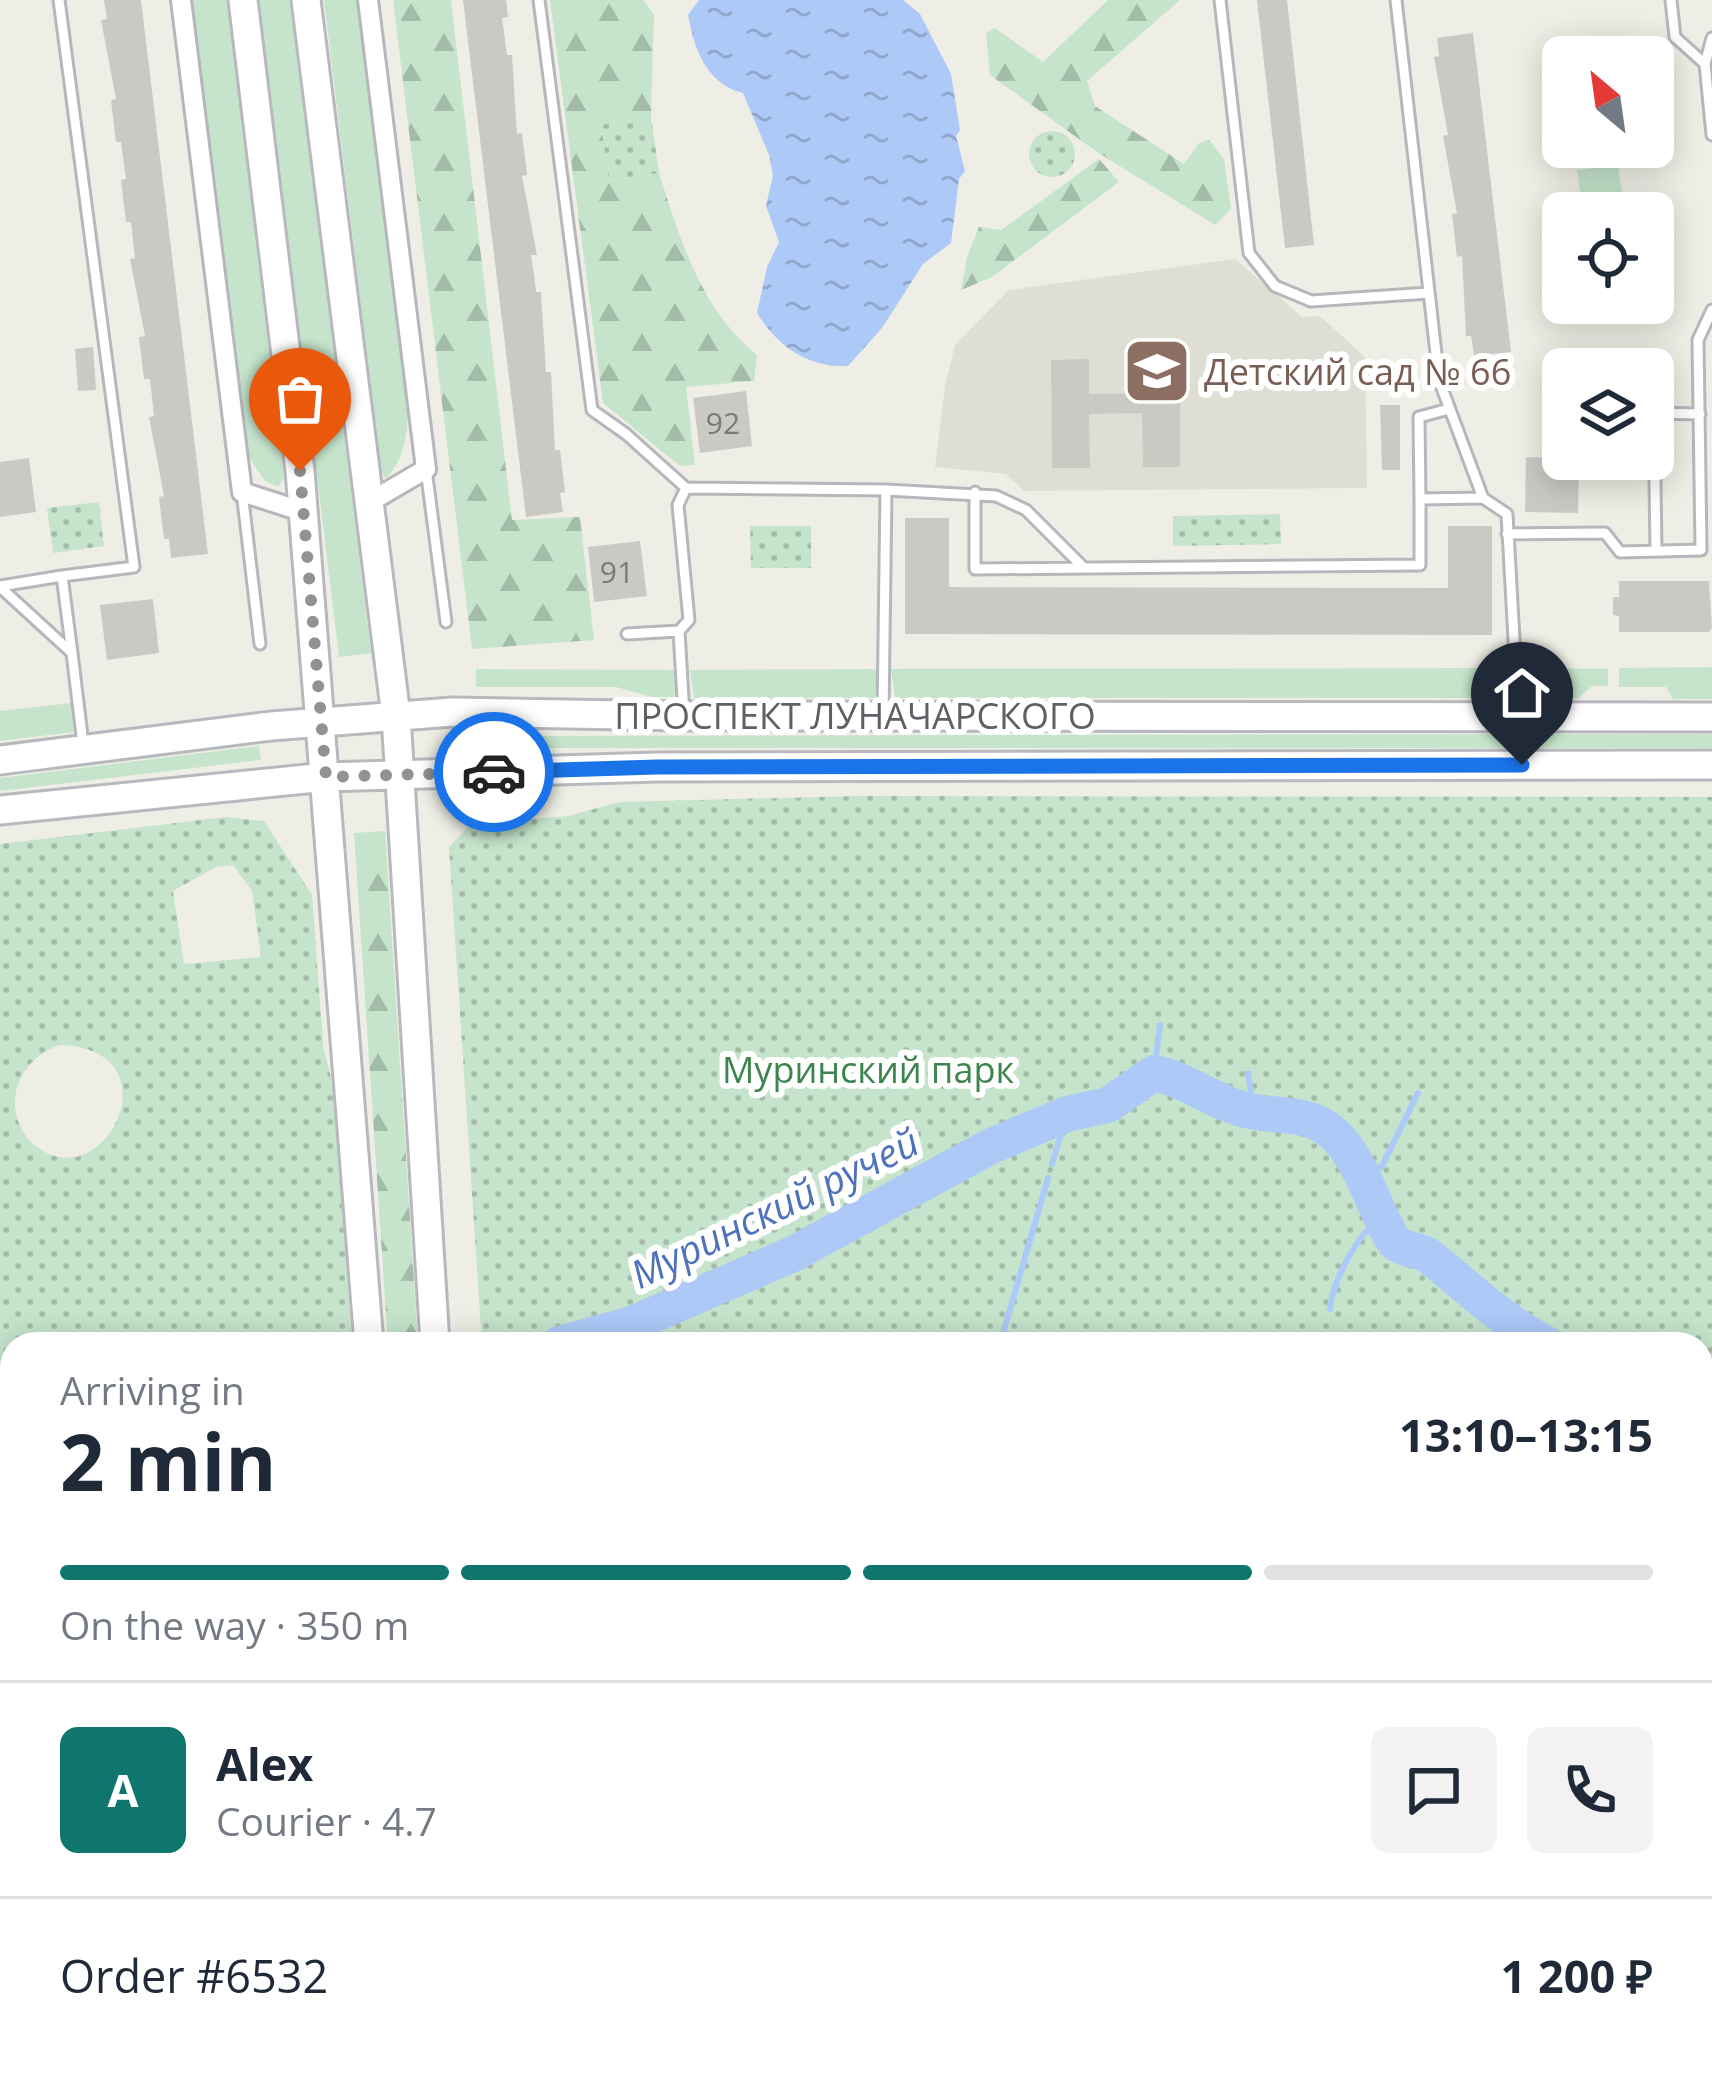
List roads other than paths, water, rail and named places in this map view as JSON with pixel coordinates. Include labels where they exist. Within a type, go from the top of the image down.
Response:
[{"type":"main road","points":[[243,0],[304,512],[368,1332]]},
{"type":"main road","points":[[307,0],[396,716],[433,1332]]},
{"type":"main road","name":"ПРОСПЕКТ ЛУНАЧАРСКОГО","points":[[0,760],[321,721],[452,712],[1712,717]]},
{"type":"main road","name":"ПРОСПЕКТ ЛУНАЧАРСКОГО","points":[[0,810],[326,777],[657,767],[1712,765]]},
{"type":"street","points":[[181,0],[242,492],[304,512]]},
{"type":"street","points":[[368,0],[426,469],[368,503]]},
{"type":"lane","points":[[0,586],[134,567],[59,0]]},
{"type":"lane","points":[[539,0],[592,410],[686,488],[996,496],[1026,509],[1084,568]]},
{"type":"lane","points":[[1220,0],[1249,253],[1275,286],[1310,301],[1429,293]]},
{"type":"lane","points":[[1396,0],[1438,380],[1483,498]]},
{"type":"lane","points":[[1671,0],[1676,38],[1705,64]]},
{"type":"lane","points":[[1712,38],[1705,64],[1712,135]]},
{"type":"lane","points":[[1508,534],[1605,533],[1620,551],[1701,550],[1698,340],[1712,310]]},
{"type":"lane","points":[[975,492],[975,569],[1420,565],[1419,417],[1448,409]]},
{"type":"lane","points":[[1656,550],[1654,413],[1700,414]]},
{"type":"lane","points":[[426,469],[446,622]]},
{"type":"lane","points":[[627,634],[679,631],[689,620],[678,505],[686,488]]},
{"type":"lane","points":[[883,716],[886,490]]},
{"type":"lane","points":[[242,492],[260,644]]},
{"type":"lane","points":[[1420,499],[1483,498],[1507,514],[1518,717]]},
{"type":"lane","points":[[62,576],[83,750]]},
{"type":"lane","points":[[0,586],[72,653]]},
{"type":"lane","points":[[679,631],[684,716]]},
{"type":"water","points":[[699,0],[903,0],[920,14],[951,74],[960,130],[956,136],[965,171],[959,179],[951,243],[923,264],[882,328],[848,366],[820,363],[795,353],[757,313],[767,267],[779,242],[766,206],[773,175],[743,93],[720,82],[698,52],[688,15]]},
{"type":"waterway","points":[[1154,1073],[1160,1025]]},
{"type":"waterway","name":"Муринский ручей","points":[[603,1332],[632,1324],[793,1254],[991,1146],[1067,1114],[1108,1105],[1154,1073],[1242,1109],[1305,1118],[1324,1126],[1351,1155],[1394,1242],[1430,1257],[1526,1332]]},
{"type":"waterway","points":[[1248,1073],[1254,1112]]},
{"type":"waterway","points":[[1363,1180],[1382,1166],[1418,1093]]},
{"type":"waterway","points":[[1052,1164],[1067,1114]]},
{"type":"waterway","points":[[1003,1332],[1048,1178]]},
{"type":"waterway","points":[[1330,1309],[1348,1258],[1383,1217]]},
{"type":"waterway","points":[[632,1324],[632,1332]]},
{"type":"place","name":"Детский сад № 66","points":[[1157,371]]},
{"type":"park label","name":"Муринский парк","points":[[868,1069]]}]
